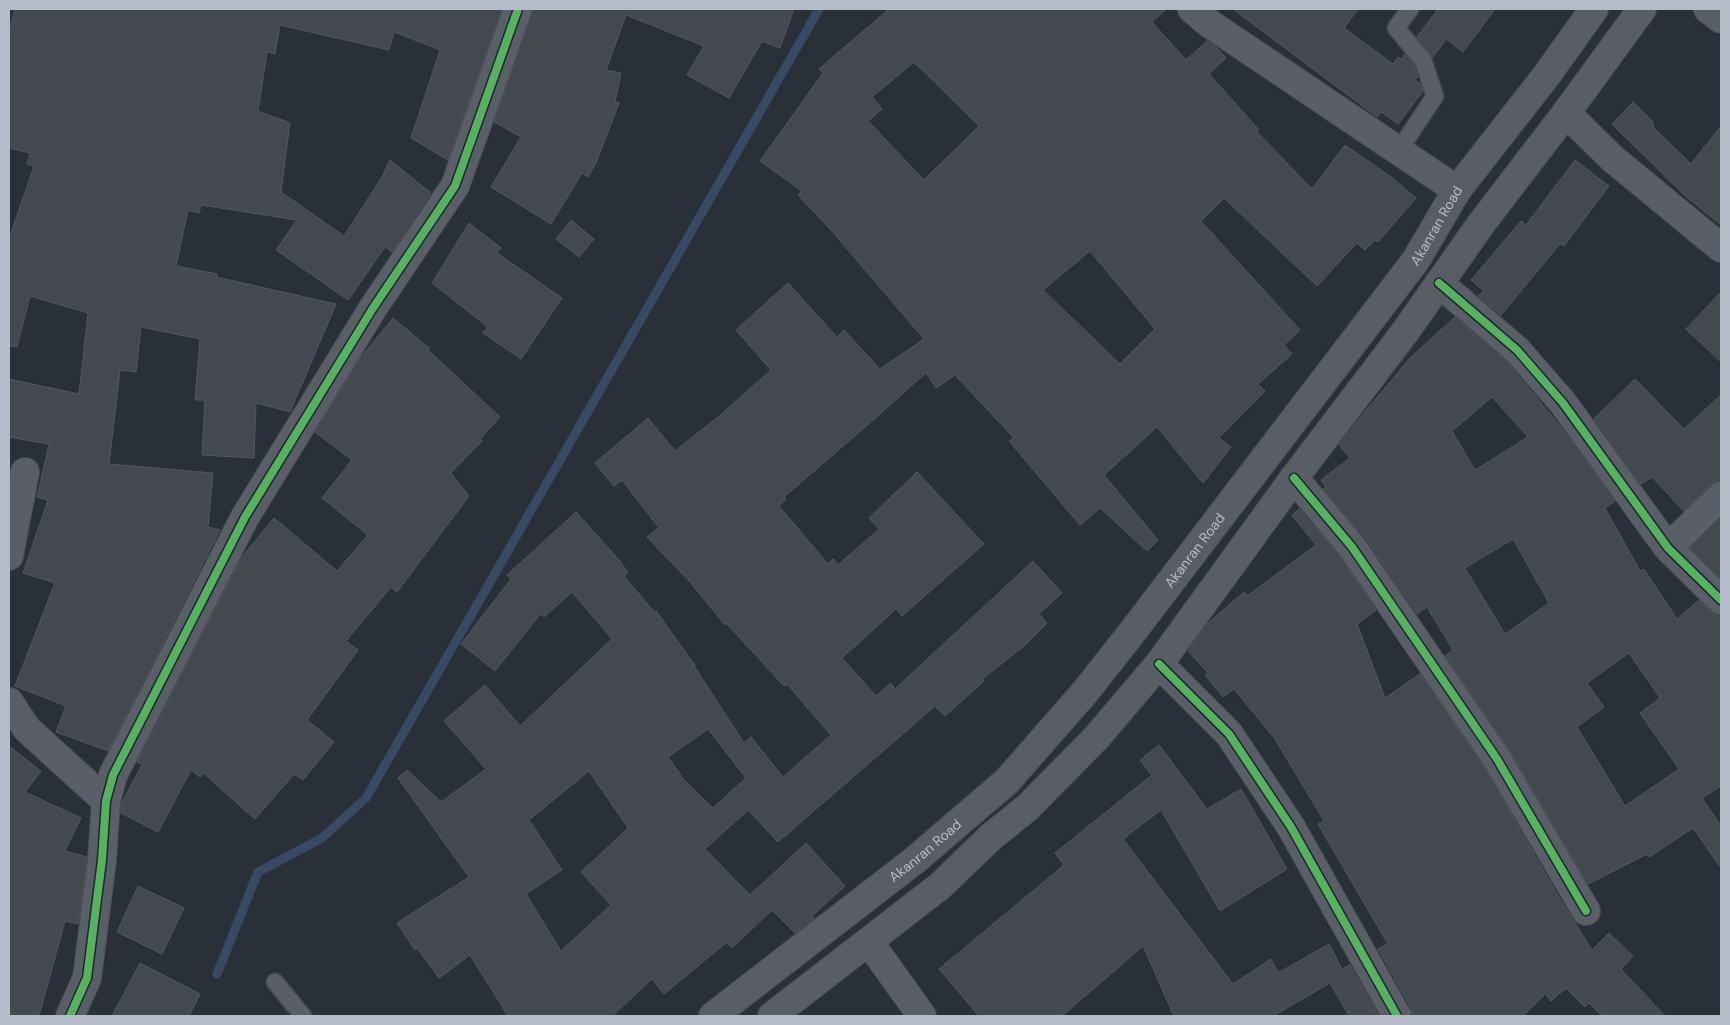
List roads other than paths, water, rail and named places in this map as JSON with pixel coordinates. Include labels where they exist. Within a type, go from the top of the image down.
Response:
[{"type":"main road","name":"Akanran Road","points":[[713,1016],[915,860],[1007,780],[1085,692],[1416,260],[1457,190],[1546,76],[1594,9]]},
{"type":"main road","points":[[772,1016],[940,886],[992,836],[1028,808],[1096,738],[1159,664],[1294,478],[1439,284],[1481,224],[1566,113],[1642,9]]},
{"type":"street","points":[[70,1016],[87,978],[102,860],[106,801],[113,774],[245,517],[373,308],[455,186],[518,9]]},
{"type":"street","points":[[1192,9],[1210,24],[1457,190]]},
{"type":"street","points":[[1708,9],[1721,19]]},
{"type":"street","points":[[1566,113],[1613,158],[1721,248]]},
{"type":"street","points":[[1439,284],[1517,350],[1563,403],[1668,548],[1721,600]]},
{"type":"street","points":[[9,556],[25,472]]},
{"type":"street","points":[[1294,478],[1352,548],[1497,759],[1586,911]]},
{"type":"street","points":[[1668,548],[1721,496]]},
{"type":"street","points":[[1159,664],[1229,734],[1291,827],[1397,1016]]},
{"type":"street","points":[[9,702],[27,729],[106,801]]},
{"type":"street","points":[[869,942],[922,1016]]},
{"type":"lane","points":[[1398,152],[1435,96],[1423,60],[1396,28],[1410,9]]},
{"type":"lane","points":[[275,982],[303,1016]]},
{"type":"waterway","points":[[217,974],[258,872],[322,838],[366,798],[819,9]]}]
